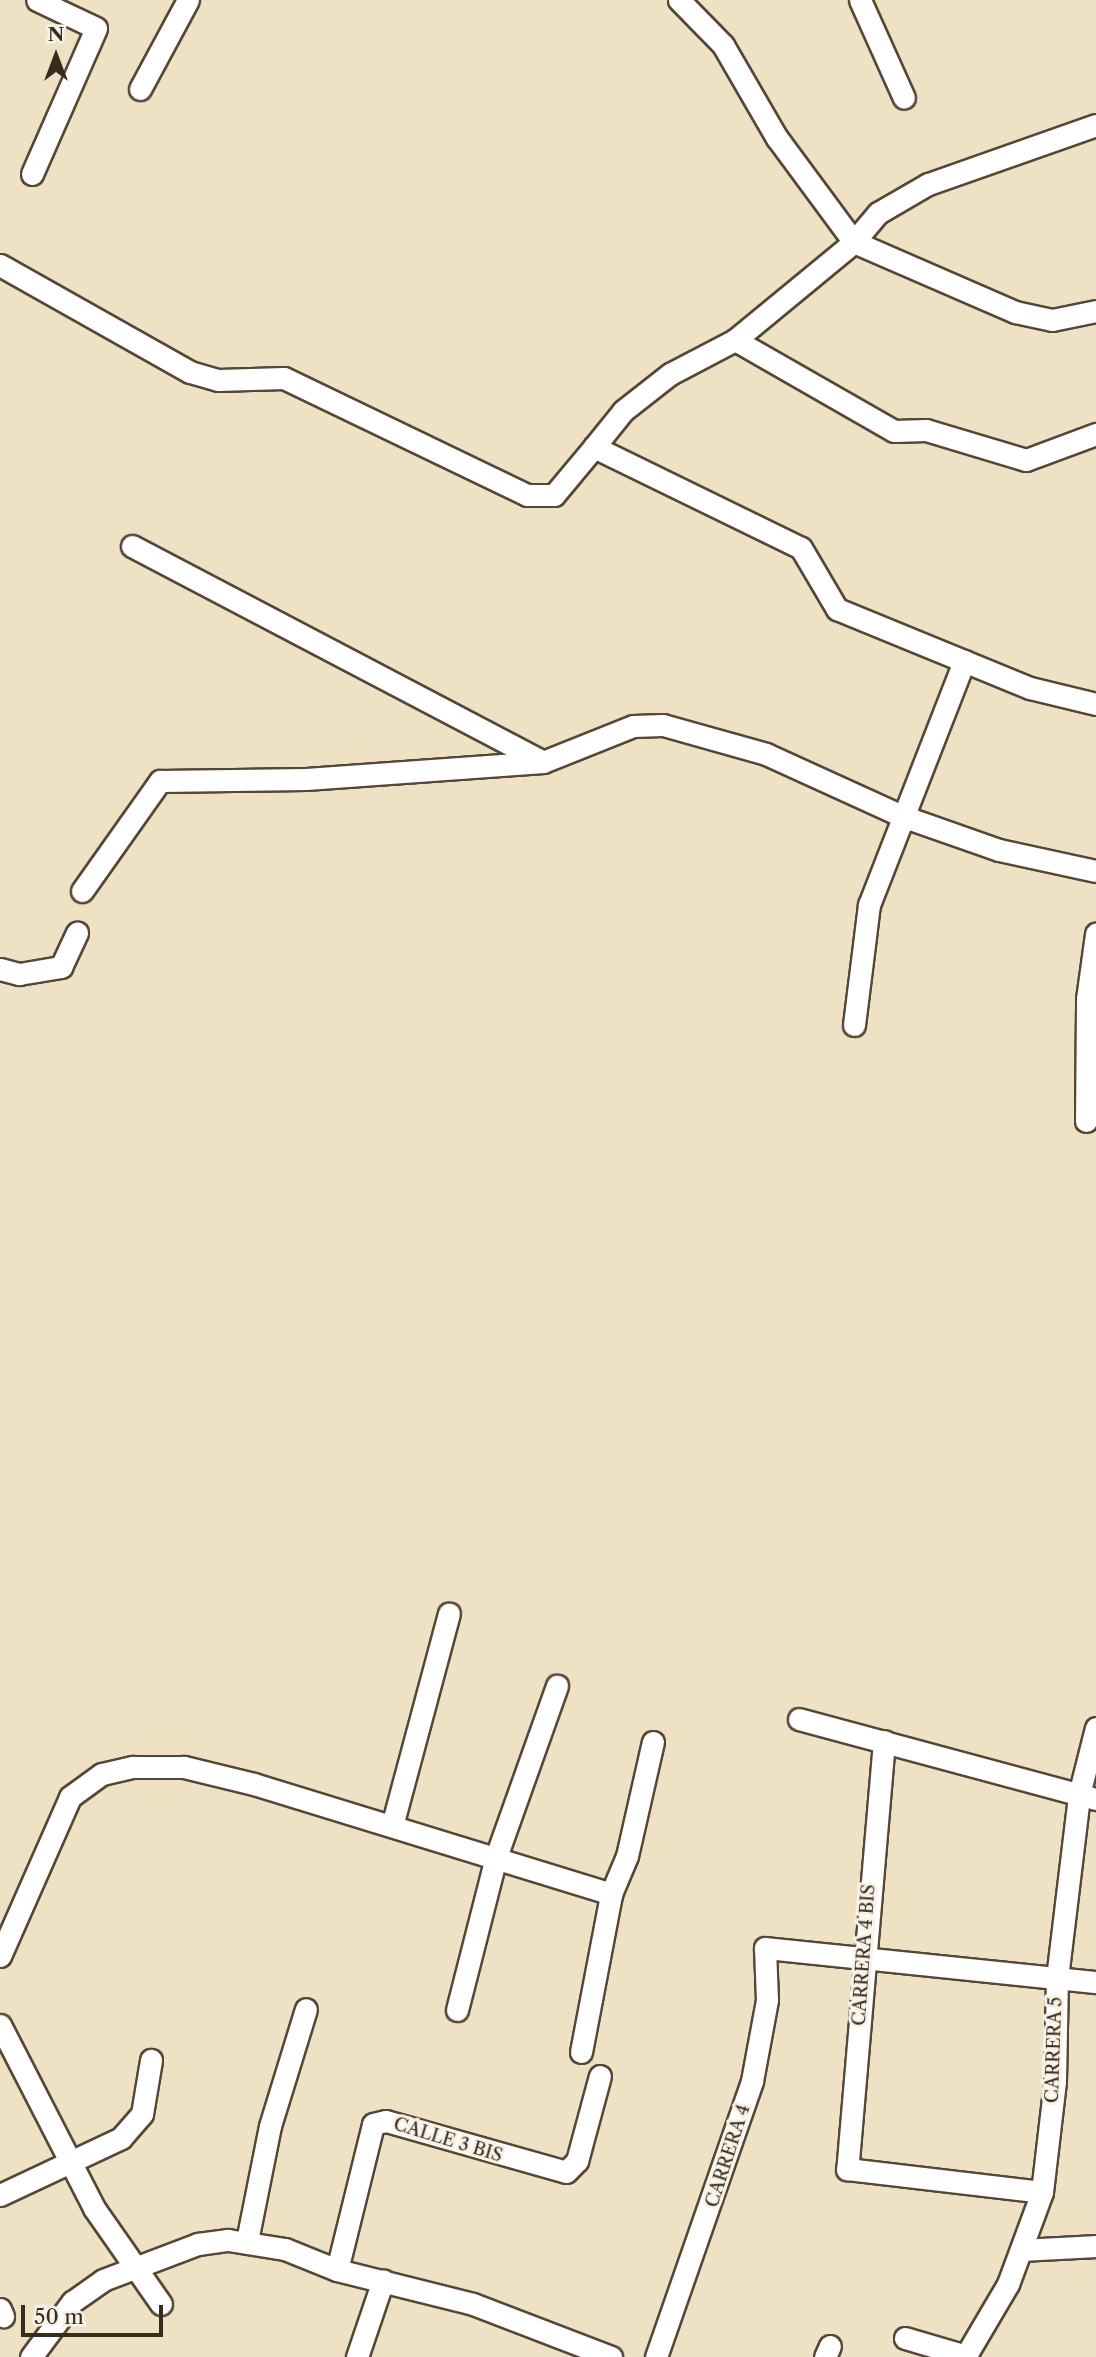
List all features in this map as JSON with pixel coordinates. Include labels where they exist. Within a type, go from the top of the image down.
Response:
[{"type":"street","points":[[32,174],[96,28],[37,0]]},
{"type":"street","points":[[140,89],[188,0]]},
{"type":"street","points":[[679,0],[723,45],[777,138],[854,242],[1015,312],[1052,320],[1096,311]]},
{"type":"street","points":[[860,0],[904,98]]},
{"type":"street","points":[[0,265],[190,372],[218,380],[284,378],[527,495],[554,495],[623,411],[670,374],[735,340],[854,242],[878,213],[929,184],[1096,125]]},
{"type":"street","points":[[735,340],[894,431],[926,430],[1026,460],[1096,434]]},
{"type":"street","points":[[594,447],[801,548],[837,609],[1030,688],[1096,704]]},
{"type":"street","points":[[132,546],[543,762]]},
{"type":"street","points":[[854,1025],[869,905],[964,661]]},
{"type":"street","points":[[82,891],[112,858],[160,781],[306,779],[543,762],[634,726],[663,725],[766,754],[902,816],[999,850],[1096,871]]},
{"type":"street","points":[[0,969],[19,974],[61,967],[77,932]]},
{"type":"street","points":[[1086,1121],[1087,999],[1096,934]]},
{"type":"street","points":[[393,1826],[449,1613]]},
{"type":"street","points":[[457,2010],[496,1857],[557,1686]]},
{"type":"street","points":[[799,1719],[1088,1797]]},
{"type":"street","name":"CARRERA 5","points":[[966,2356],[1022,2250],[1042,2192],[1055,2081],[1057,1978],[1088,1797],[1096,1728]]},
{"type":"street","name":"CARRERA 4 BIS","points":[[884,1741],[847,2169],[1042,2192]]},
{"type":"street","points":[[581,2052],[611,1894],[627,1856],[653,1742]]},
{"type":"street","points":[[0,1956],[8,1910],[70,1797],[102,1774],[133,1767],[184,1767],[393,1826],[611,1894]]},
{"type":"street","name":"CARRERA 4","points":[[656,2357],[752,2081],[766,2000],[765,1948],[864,1957]]},
{"type":"street","points":[[864,1957],[1096,1982]]},
{"type":"street","points":[[247,2241],[270,2126],[306,2009]]},
{"type":"street","points":[[0,2025],[72,2162],[134,2264],[162,2304]]},
{"type":"street","points":[[0,2195],[121,2138],[142,2113],[151,2060]]},
{"type":"street","name":"CALLE 3 BIS","points":[[337,2270],[373,2124],[386,2121],[548,2171],[566,2172],[577,2161],[600,2076]]},
{"type":"street","points":[[31,2357],[72,2302],[134,2264],[206,2242],[247,2241],[337,2270],[473,2304],[611,2357]]},
{"type":"street","points":[[1022,2250],[1096,2246]]},
{"type":"street","points":[[357,2357],[383,2280]]},
{"type":"street","points":[[905,2338],[966,2356]]}]
